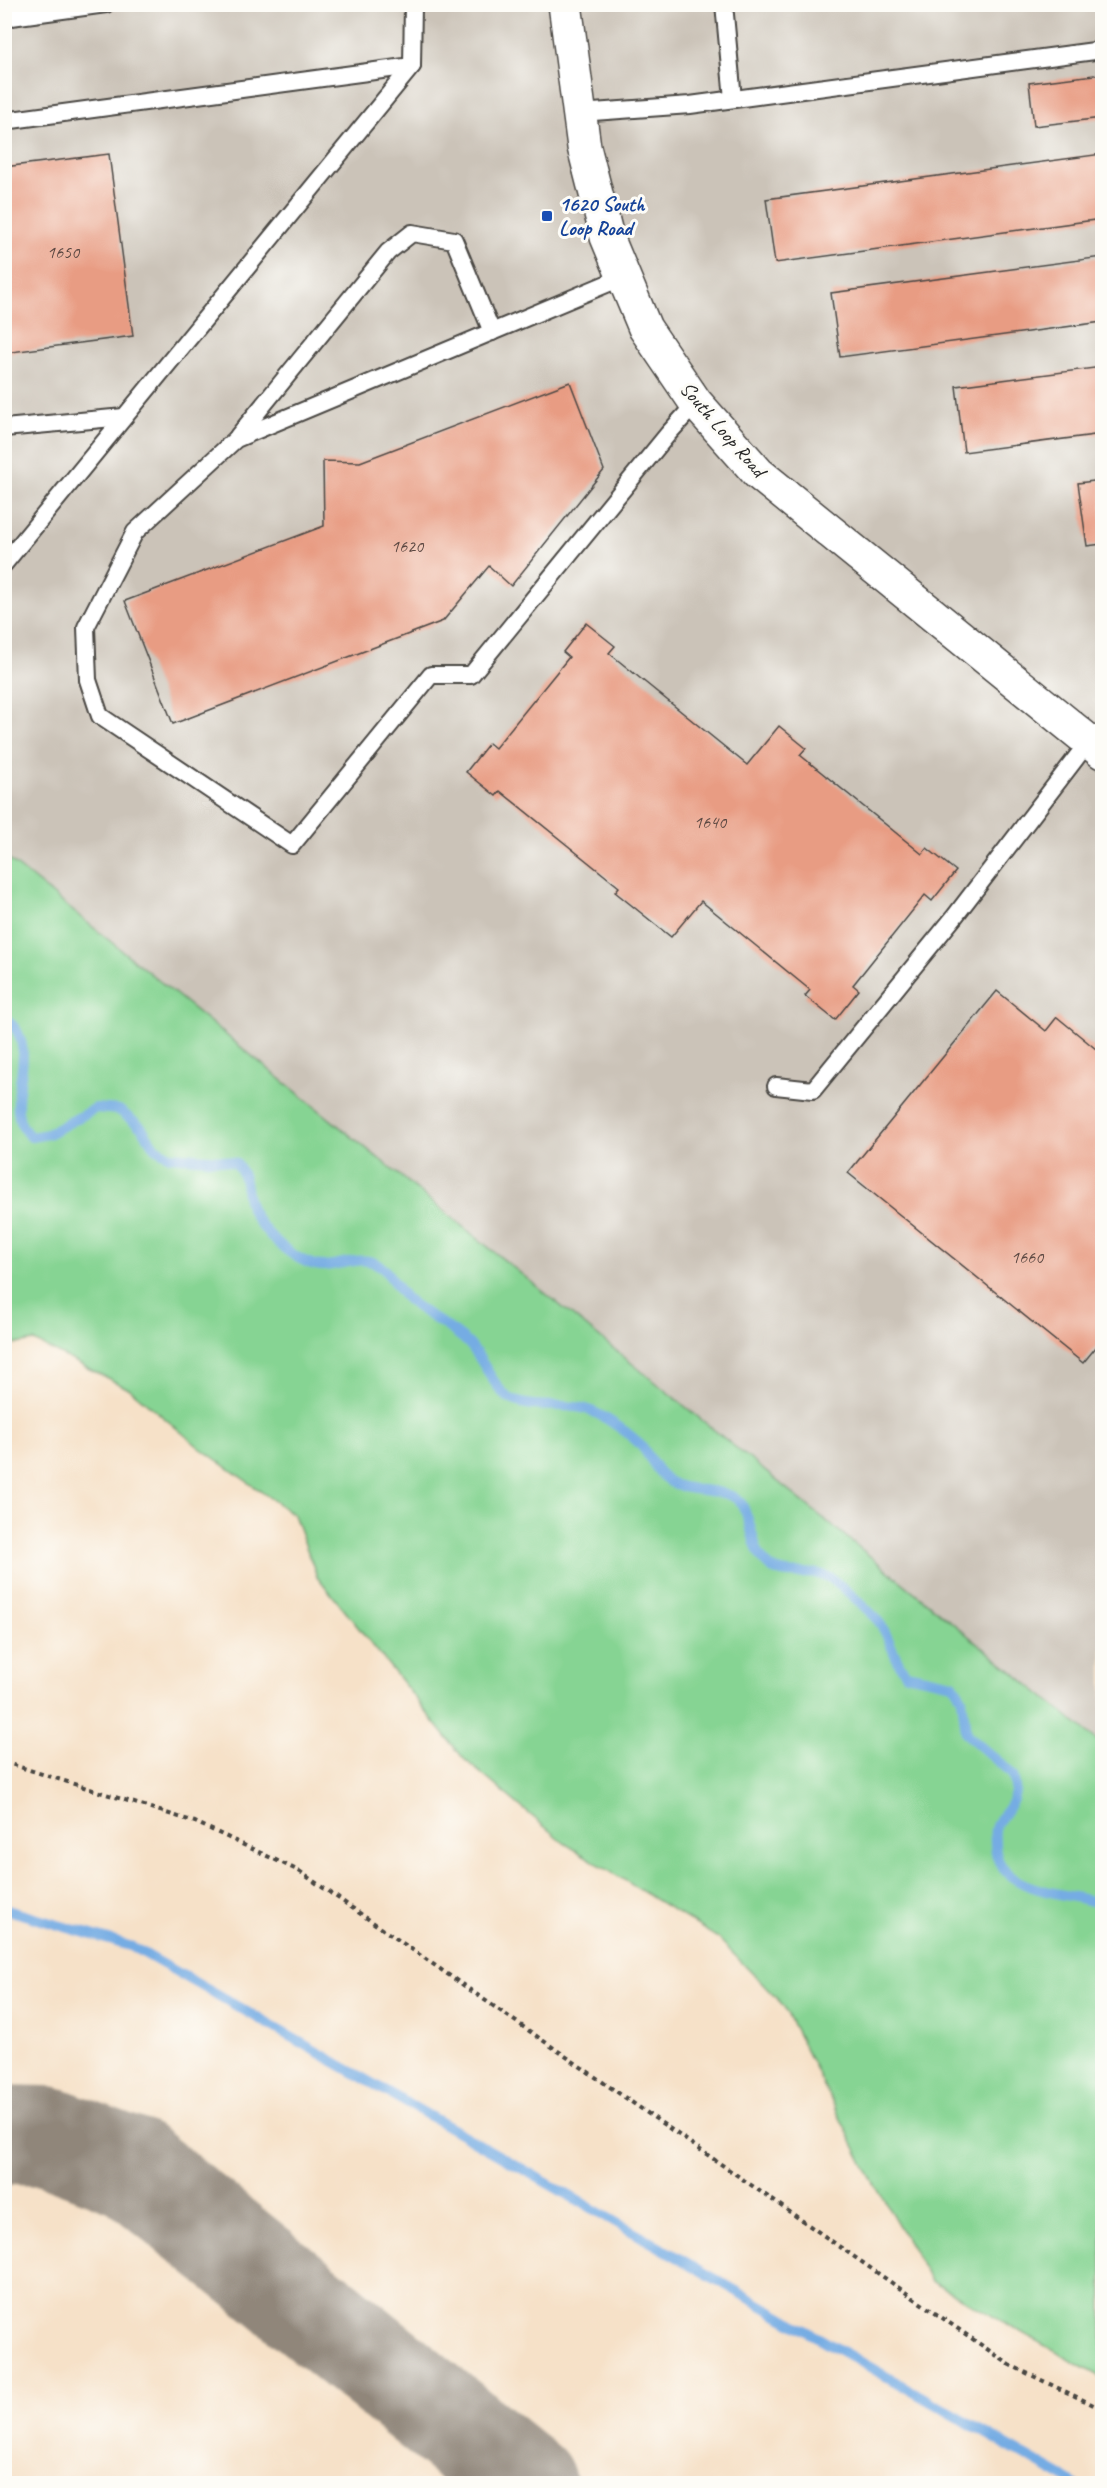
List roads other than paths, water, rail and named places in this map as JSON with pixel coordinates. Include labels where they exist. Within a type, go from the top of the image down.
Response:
[{"type":"street","name":"South Loop Road","points":[[565,4],[584,147],[607,237],[645,327],[696,402],[758,473],[1096,747]]},
{"type":"lane","points":[[4,18],[106,4]]},
{"type":"lane","points":[[4,564],[411,66],[413,4]]},
{"type":"lane","points":[[724,4],[733,99]]},
{"type":"lane","points":[[579,113],[690,105],[1102,50]]},
{"type":"lane","points":[[4,121],[411,66]]},
{"type":"lane","points":[[492,332],[454,240],[412,233],[388,252],[236,439],[135,532],[86,627],[88,680],[100,716],[292,845],[431,675],[471,675],[696,402]]},
{"type":"lane","points":[[236,439],[624,277]]},
{"type":"lane","points":[[4,428],[124,417]]},
{"type":"lane","points":[[776,1086],[813,1090],[1096,747]]},
{"type":"waterway","points":[[4,1016],[17,1031],[22,1044],[18,1114],[22,1126],[31,1137],[48,1134],[96,1108],[119,1110],[142,1128],[155,1148],[170,1156],[236,1163],[245,1181],[248,1200],[254,1216],[270,1236],[292,1254],[315,1265],[325,1266],[359,1261],[379,1265],[408,1300],[454,1331],[473,1348],[499,1388],[509,1398],[527,1404],[577,1407],[593,1412],[632,1437],[667,1480],[679,1486],[719,1492],[736,1498],[745,1511],[756,1547],[765,1562],[772,1568],[786,1573],[816,1574],[830,1578],[878,1620],[906,1674],[953,1684],[962,1698],[966,1733],[1013,1776],[1014,1795],[996,1824],[995,1832],[998,1861],[1007,1873],[1020,1882],[1036,1888],[1102,1904]]},
{"type":"waterway","points":[[4,1909],[133,1947],[1075,2484]]},
{"type":"place","name":"1620 South Loop Road","points":[[547,216]]}]
